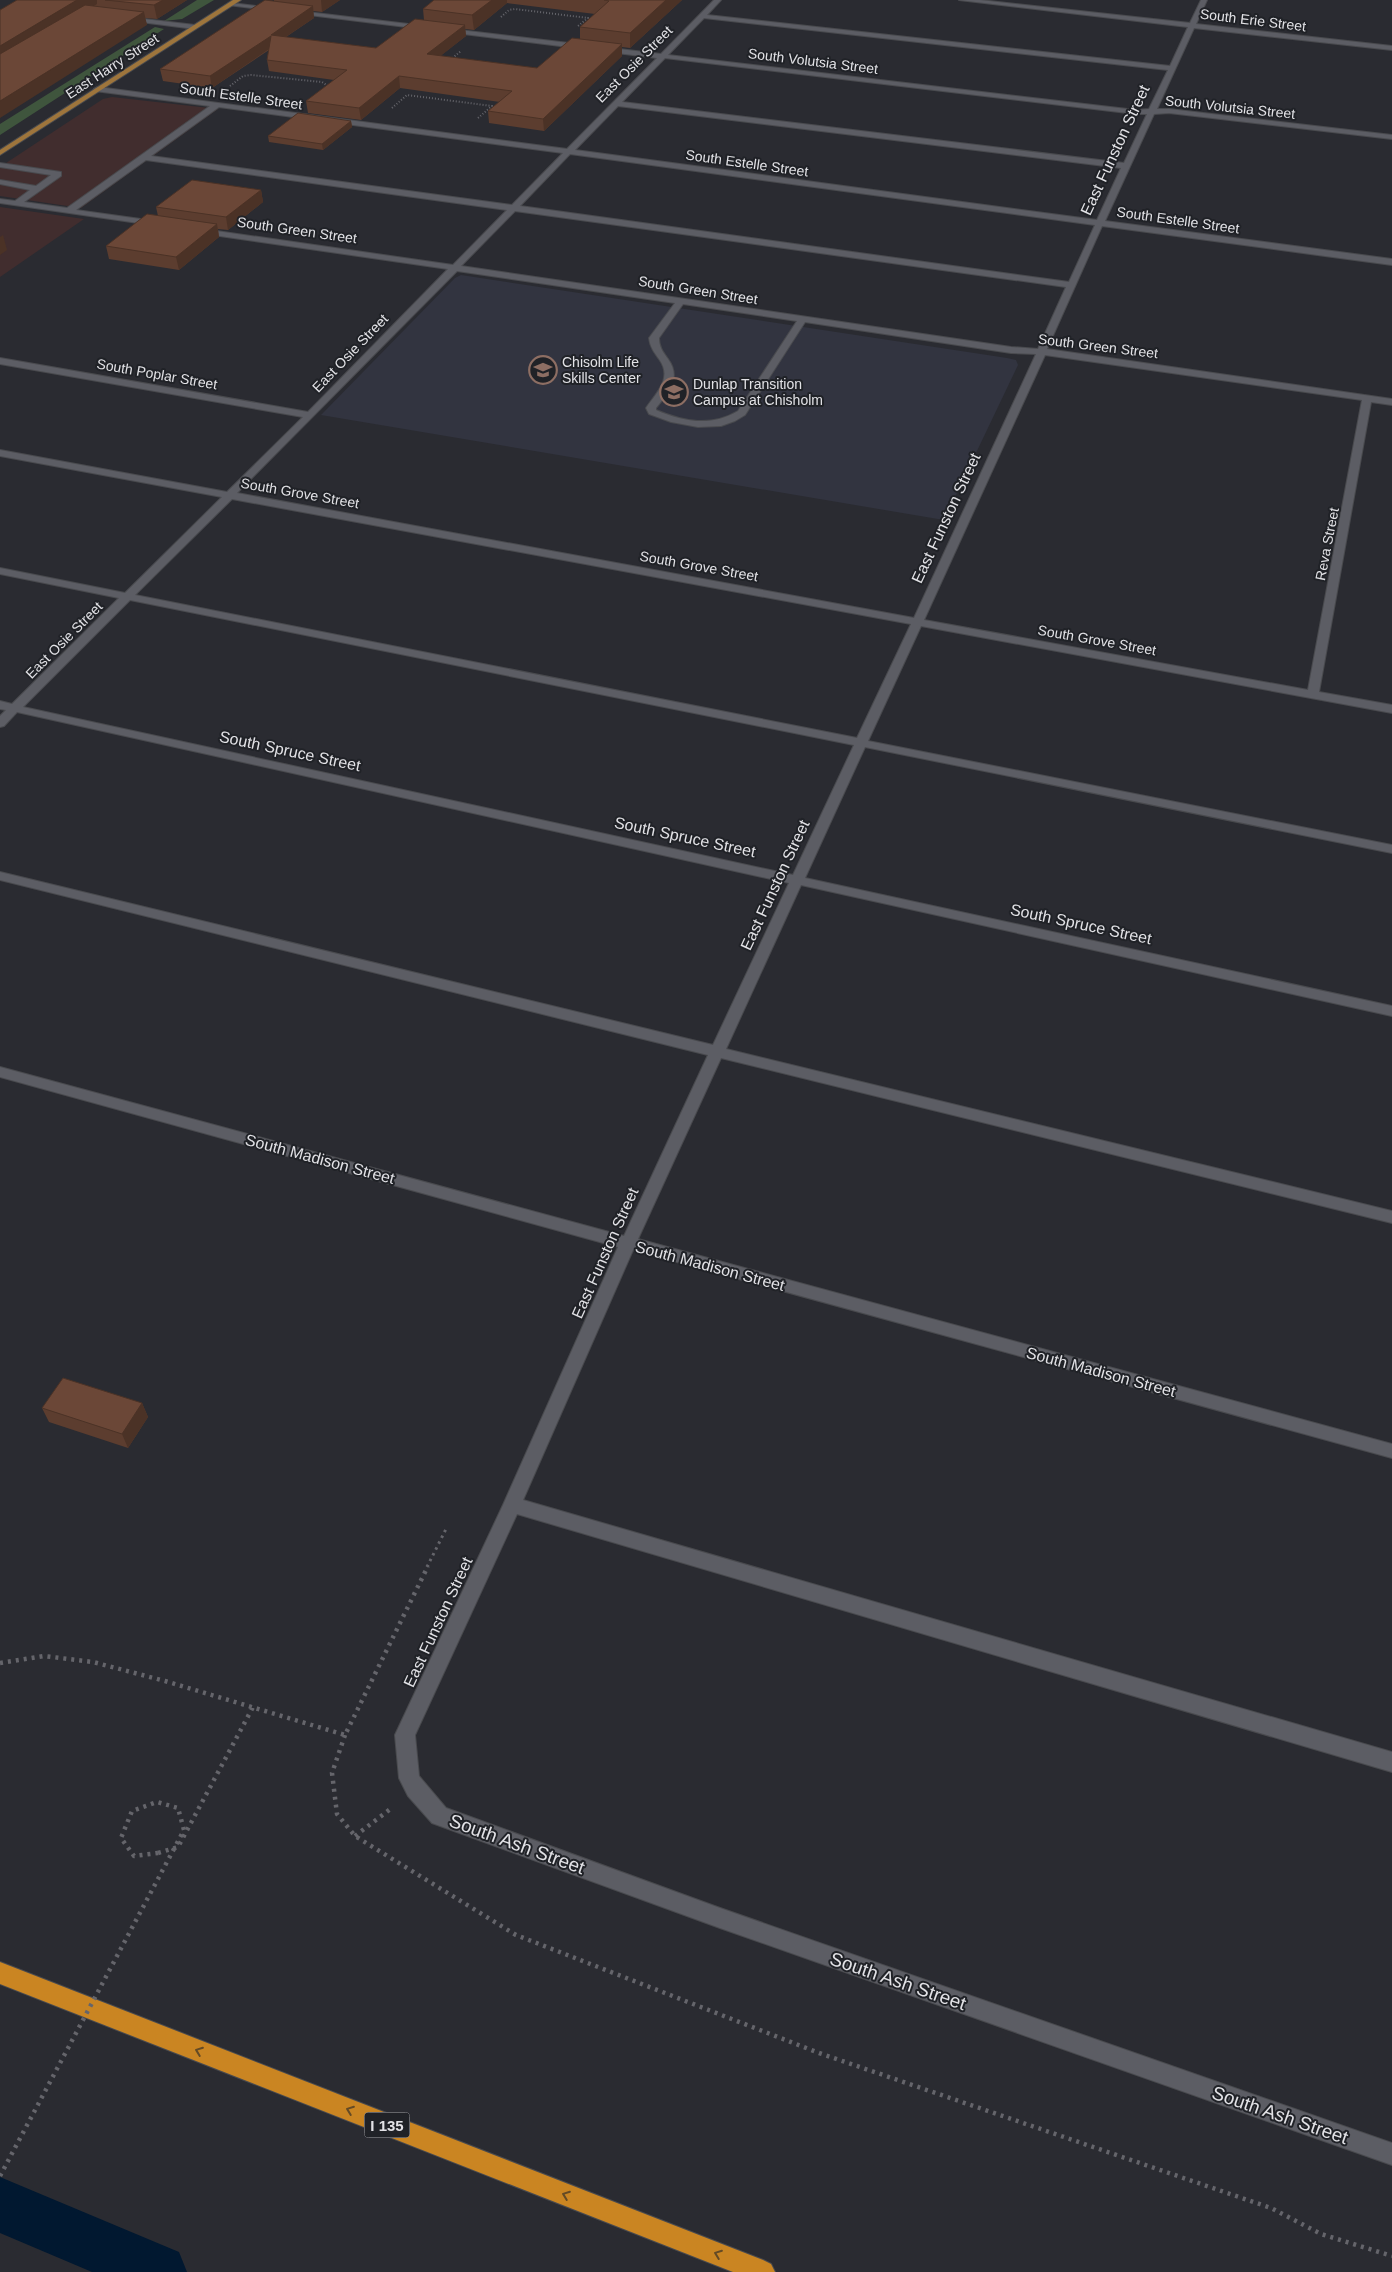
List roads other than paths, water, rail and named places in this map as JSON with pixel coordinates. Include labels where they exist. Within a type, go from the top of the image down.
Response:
[{"type":"highway","name":"I 135","points":[[4,1974],[763,2272]]},
{"type":"main road","name":"East Harry Street","points":[[0,153],[238,0]]},
{"type":"street","name":"East Osie Street","points":[[0,723],[310,415],[718,0]]},
{"type":"street","name":"South Erie Street","points":[[962,0],[1392,48]]},
{"type":"street","name":"East Funston Street","points":[[415,1789],[408,1778],[405,1735],[512,1504],[628,1243],[1204,0]]},
{"type":"street","name":"South Volutsia Street","points":[[231,5],[1127,111],[1169,111],[1392,137]]},
{"type":"street","points":[[702,16],[1172,68]]},
{"type":"street","points":[[117,18],[195,28]]},
{"type":"street","name":"South Estelle Street","points":[[98,89],[1392,262]]},
{"type":"street","points":[[616,103],[1126,166]]},
{"type":"street","points":[[69,211],[217,105]]},
{"type":"street","points":[[144,157],[1072,284]]},
{"type":"street","points":[[0,165],[58,174],[17,203]]},
{"type":"street","points":[[0,175],[12,167]]},
{"type":"street","points":[[0,182],[39,188]]},
{"type":"street","points":[[0,201],[167,225]]},
{"type":"street","name":"South Green Street","points":[[187,228],[1021,351],[1063,352],[1392,402]]},
{"type":"street","points":[[681,301],[654,338],[654,345],[668,366],[671,376],[667,387],[651,408],[652,412],[663,417],[699,425],[723,423],[732,420],[742,412],[803,319]]},
{"type":"street","name":"South Poplar Street","points":[[0,362],[310,415]]},
{"type":"street","name":"Reva Street","points":[[1313,695],[1350,500],[1367,398]]},
{"type":"street","name":"South Grove Street","points":[[0,453],[1392,709]]},
{"type":"street","points":[[0,571],[1392,849]]},
{"type":"street","name":"South Spruce Street","points":[[0,705],[1392,1010]]},
{"type":"street","points":[[0,876],[1392,1217]]},
{"type":"street","name":"South Madison Street","points":[[0,1072],[1392,1451]]},
{"type":"street","points":[[512,1504],[1392,1762]]},
{"type":"street","name":"South Ash Street","points":[[415,1789],[439,1816],[720,1918],[1392,2154]]},
{"type":"waterway","points":[[0,2205],[159,2272]]},
{"type":"place","name":"Chisolm Life Skills Center","points":[[543,370]]},
{"type":"place","name":"Dunlap Transition Campus at Chisholm","points":[[674,392]]}]
